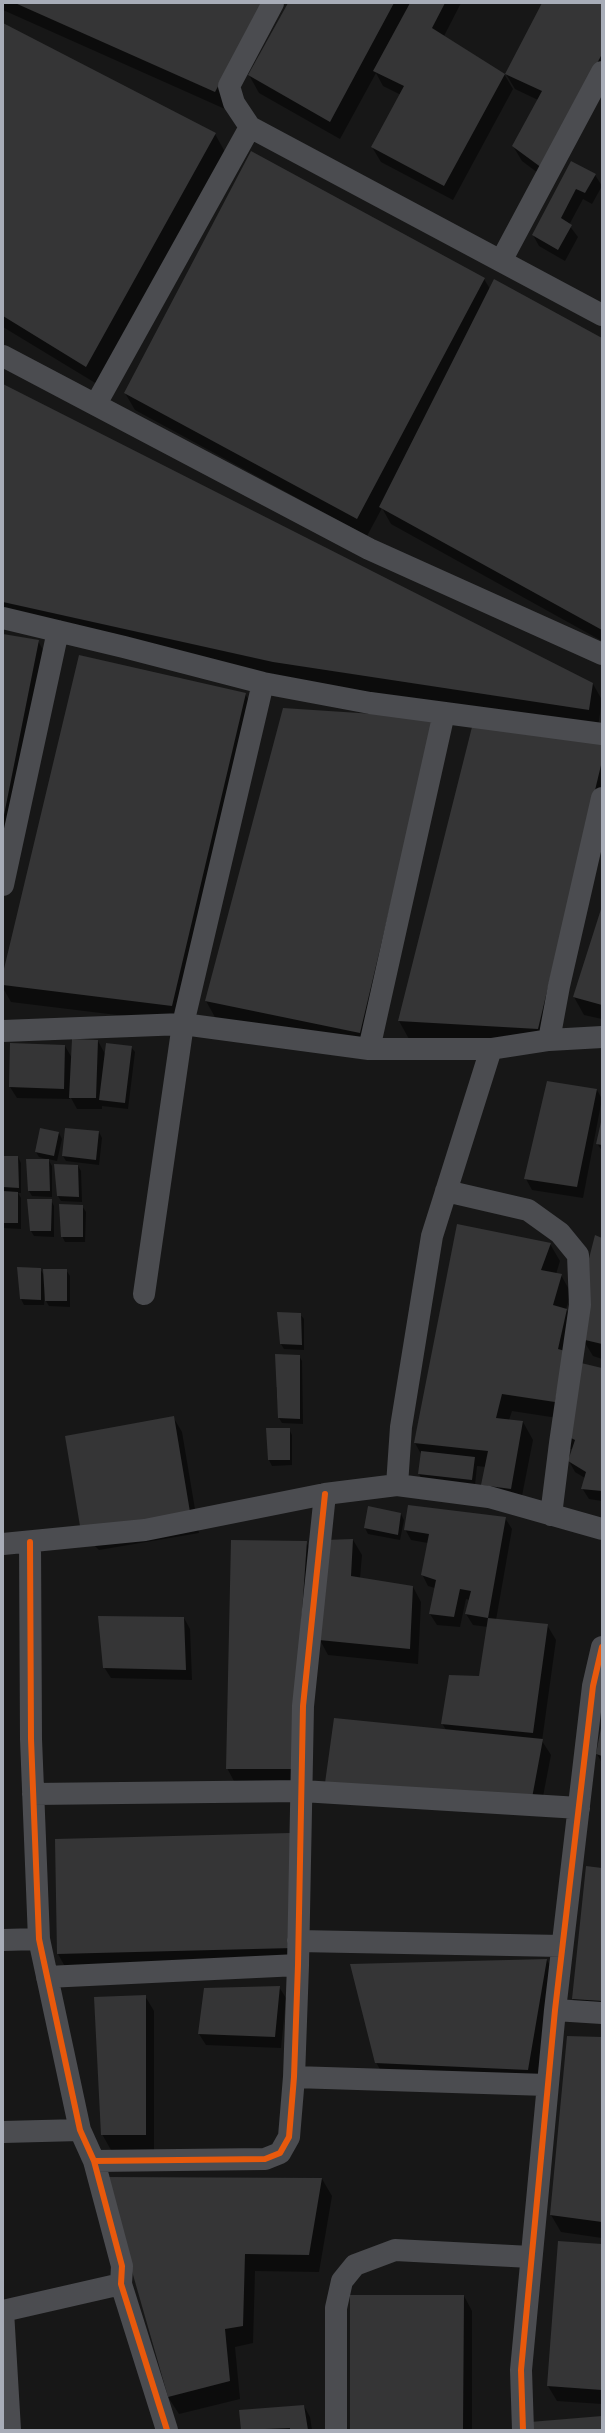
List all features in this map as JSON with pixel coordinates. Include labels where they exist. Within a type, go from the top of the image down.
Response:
[{"type":"street","points":[[272,3],[229,86],[234,103],[250,127],[602,315]]},
{"type":"street","points":[[501,261],[602,72]]},
{"type":"street","points":[[96,404],[250,127]]},
{"type":"street","points":[[3,356],[369,548],[553,634],[602,654]]},
{"type":"street","points":[[3,618],[263,684],[370,703],[602,734]]},
{"type":"street","points":[[3,884],[58,631]]},
{"type":"street","points":[[144,1294],[183,1024],[263,684]]},
{"type":"street","points":[[369,1049],[444,713]]},
{"type":"street","points":[[549,1040],[559,986],[602,798]]},
{"type":"street","points":[[3,1031],[183,1024],[369,1049],[491,1049],[549,1040],[602,1037]]},
{"type":"street","points":[[397,1485],[402,1427],[432,1236],[491,1049]]},
{"type":"street","points":[[446,1191],[528,1210],[560,1233],[578,1255],[580,1305],[560,1443],[552,1515]]},
{"type":"street","points":[[3,1544],[145,1530],[325,1494],[397,1485],[489,1497],[602,1529]]},
{"type":"street","points":[[94,2161],[265,2159],[280,2153],[289,2137],[294,2077],[298,1965],[303,1706],[325,1494]]},
{"type":"street","points":[[30,1542],[30,1739],[39,1939],[80,2130],[94,2161],[122,2266],[121,2284],[167,2430]]},
{"type":"street","points":[[523,2430],[521,2370],[554,2010],[593,1686],[602,1647]]},
{"type":"street","points":[[33,1794],[302,1792],[579,1808]]},
{"type":"street","points":[[3,1940],[39,1939]]},
{"type":"street","points":[[298,1941],[562,1946]]},
{"type":"street","points":[[47,1977],[298,1965]]},
{"type":"street","points":[[554,2010],[602,2013]]},
{"type":"street","points":[[294,2077],[547,2085]]},
{"type":"street","points":[[3,2132],[80,2130]]},
{"type":"street","points":[[336,2430],[336,2308],[342,2281],[355,2265],[395,2250],[531,2257]]},
{"type":"street","points":[[10,2430],[3,2311],[121,2284]]},
{"type":"building","points":[[15,3],[262,3],[215,92]]},
{"type":"building","points":[[288,3],[394,3],[330,122],[248,75]]},
{"type":"building","points":[[410,3],[445,3],[432,28],[505,74],[444,186],[371,147],[404,86],[373,71]]},
{"type":"building","points":[[542,3],[602,3],[602,54],[542,168],[512,146],[542,91],[505,74]]},
{"type":"building","points":[[3,23],[216,133],[86,367],[3,316]]},
{"type":"building","points":[[251,151],[485,278],[357,519],[124,393]]},
{"type":"building","points":[[571,161],[596,174],[585,193],[576,189],[561,218],[572,225],[558,250],[532,235]]},
{"type":"building","points":[[494,279],[602,338],[602,630],[379,507]]},
{"type":"building","points":[[3,384],[593,683],[589,710],[273,662],[3,602]]},
{"type":"building","points":[[3,634],[39,640],[4,815],[3,815]]},
{"type":"building","points":[[79,655],[246,693],[172,1006],[3,985],[3,973]]},
{"type":"building","points":[[283,708],[435,718],[360,1033],[205,1001]]},
{"type":"building","points":[[472,727],[602,742],[602,761],[538,1029],[398,1021]]},
{"type":"building","points":[[602,906],[602,1005],[573,997]]},
{"type":"building","points":[[72,1039],[98,1040],[96,1098],[69,1098]]},
{"type":"building","points":[[10,1043],[65,1045],[64,1089],[9,1087]]},
{"type":"building","points":[[106,1043],[132,1046],[125,1103],[99,1100]]},
{"type":"building","points":[[547,1081],[597,1089],[577,1187],[524,1179]]},
{"type":"building","points":[[602,1122],[602,1145],[596,1144]]},
{"type":"building","points":[[40,1128],[59,1132],[54,1156],[35,1152]]},
{"type":"building","points":[[65,1128],[99,1131],[96,1160],[62,1156]]},
{"type":"building","points":[[3,1156],[18,1156],[19,1188],[3,1187]]},
{"type":"building","points":[[26,1159],[49,1159],[50,1191],[28,1191]]},
{"type":"building","points":[[54,1164],[78,1165],[79,1197],[57,1196]]},
{"type":"building","points":[[3,1191],[18,1192],[18,1223],[3,1223]]},
{"type":"building","points":[[27,1199],[52,1199],[51,1231],[30,1231]]},
{"type":"building","points":[[59,1204],[83,1205],[83,1237],[61,1237]]},
{"type":"building","points":[[457,1224],[551,1243],[541,1270],[562,1274],[553,1305],[567,1309],[558,1349],[565,1351],[555,1402],[502,1394],[496,1418],[523,1421],[511,1489],[481,1485],[488,1451],[414,1443]]},
{"type":"building","points":[[595,1235],[602,1238],[602,1344],[581,1339],[584,1278]]},
{"type":"building","points":[[17,1267],[41,1268],[41,1300],[20,1299]]},
{"type":"building","points":[[43,1269],[67,1269],[67,1301],[45,1301]]},
{"type":"building","points":[[277,1312],[301,1313],[302,1345],[280,1344]]},
{"type":"building","points":[[275,1354],[300,1355],[300,1419],[278,1418]]},
{"type":"building","points":[[581,1363],[602,1368],[602,1491],[581,1489],[586,1472],[568,1461],[575,1440],[569,1437]]},
{"type":"building","points":[[174,1416],[191,1518],[80,1526],[65,1436]]},
{"type":"building","points":[[266,1428],[290,1428],[290,1460],[268,1460]]},
{"type":"building","points":[[421,1451],[475,1457],[472,1480],[418,1474]]},
{"type":"building","points":[[408,1505],[506,1517],[488,1618],[465,1614],[471,1591],[460,1589],[454,1617],[429,1614],[436,1580],[421,1575],[429,1534],[404,1530]]},
{"type":"building","points":[[368,1506],[401,1513],[398,1535],[364,1528]]},
{"type":"building","points":[[353,1539],[351,1576],[413,1586],[410,1649],[319,1640],[325,1540]]},
{"type":"building","points":[[231,1540],[307,1541],[291,1769],[226,1769]]},
{"type":"building","points":[[98,1616],[184,1617],[186,1670],[103,1668]]},
{"type":"building","points":[[488,1618],[548,1624],[533,1733],[441,1724],[449,1675],[479,1676]]},
{"type":"building","points":[[334,1718],[543,1739],[532,1798],[325,1783]]},
{"type":"building","points":[[602,1728],[602,1756],[596,1754]]},
{"type":"building","points":[[290,1833],[293,1948],[57,1954],[55,1839]]},
{"type":"building","points":[[586,1866],[602,1868],[602,2001],[572,1999]]},
{"type":"building","points":[[547,1959],[528,2070],[375,2063],[350,1964]]},
{"type":"building","points":[[280,1986],[275,2037],[198,2034],[204,1988]]},
{"type":"building","points":[[146,1995],[146,2135],[101,2135],[94,1997]]},
{"type":"building","points":[[567,2036],[602,2037],[602,2222],[550,2215]]},
{"type":"building","points":[[105,2177],[322,2178],[309,2255],[245,2254],[243,2326],[225,2329],[230,2381],[168,2397]]},
{"type":"building","points":[[558,2241],[602,2244],[602,2390],[547,2386]]},
{"type":"building","points":[[350,2295],[464,2295],[463,2430],[350,2430]]},
{"type":"building","points":[[304,2405],[308,2430],[290,2430],[290,2428],[241,2430],[239,2410]]},
{"type":"building","points":[[602,2416],[602,2430],[530,2430],[530,2422]]},
{"type":"cycle path","points":[[94,2161],[265,2159],[280,2153],[289,2137],[294,2077],[298,1965],[303,1706],[325,1494]]},
{"type":"cycle path","points":[[30,1542],[31,1739],[39,1939],[80,2130],[94,2161],[122,2266],[121,2284],[167,2430]]},
{"type":"cycle path","points":[[523,2430],[521,2370],[555,2010],[593,1686],[602,1647]]}]
